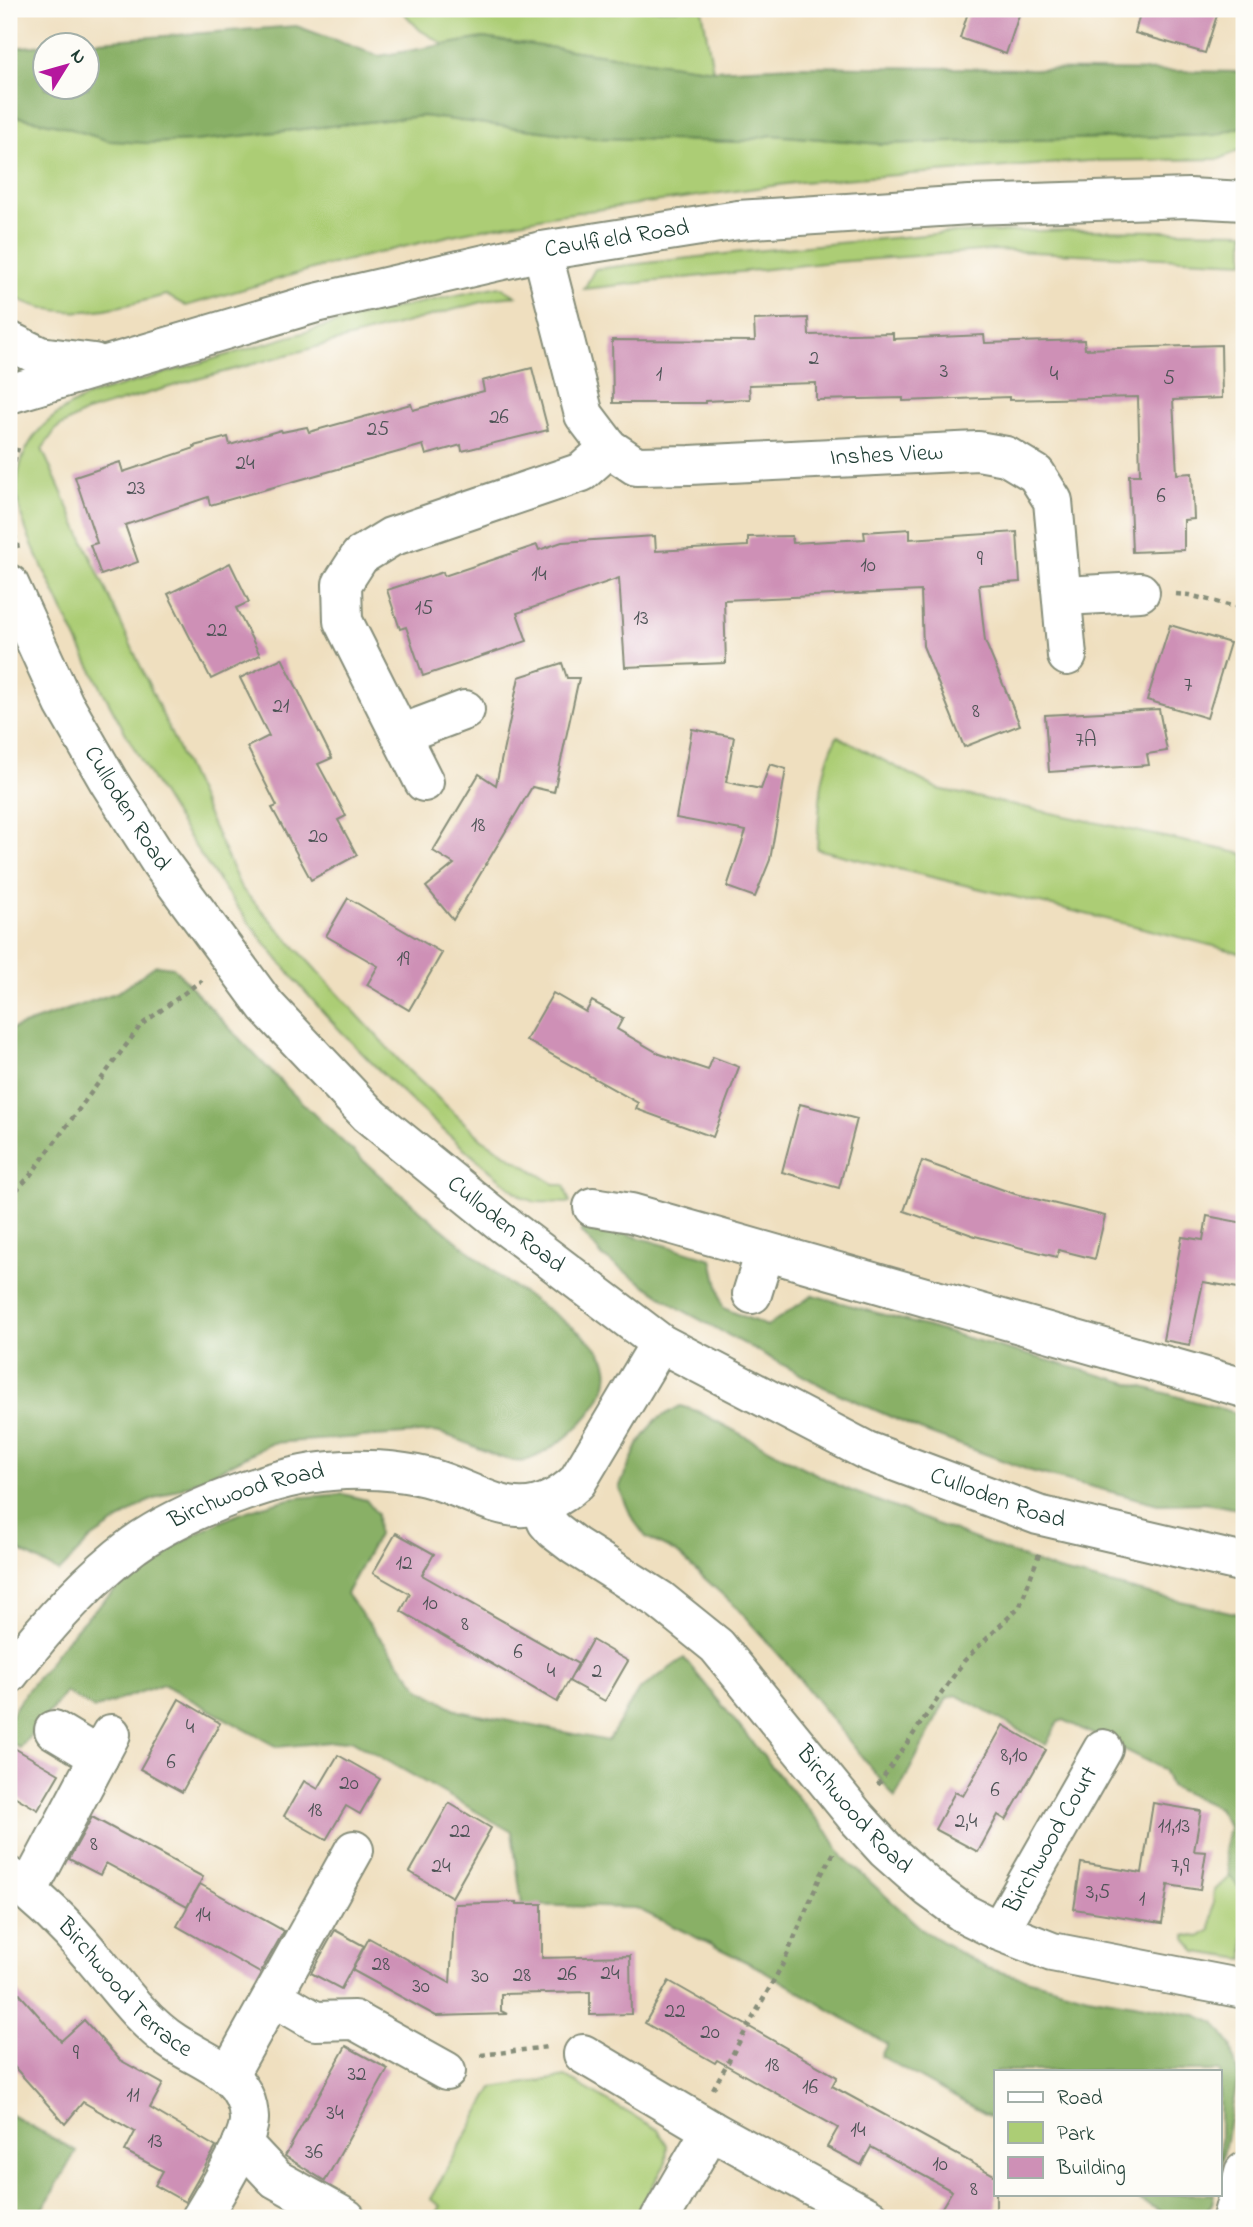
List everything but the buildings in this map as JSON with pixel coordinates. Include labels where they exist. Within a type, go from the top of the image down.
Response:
[{"type":"street","name":"Caulfield Road","points":[[9,394],[316,303],[542,251],[738,220],[984,204],[1189,198],[1244,201]]},
{"type":"street","name":"Inshes View","points":[[542,251],[584,415],[610,448],[636,466],[978,451],[1006,456],[1036,474],[1053,501],[1067,656]]},
{"type":"street","points":[[9,341],[40,356],[112,365]]},
{"type":"street","points":[[424,782],[343,621],[342,584],[360,556],[391,537],[582,472],[610,448]]},
{"type":"street","name":"Culloden Road","points":[[9,584],[64,704],[109,782],[160,862],[266,1006],[368,1114],[502,1223],[660,1343],[867,1451],[1038,1516],[1244,1563]]},
{"type":"street","points":[[1063,596],[1140,592]]},
{"type":"street","points":[[401,734],[465,710]]},
{"type":"street","points":[[593,1207],[631,1213],[1244,1388]]},
{"type":"street","points":[[752,1294],[765,1252]]},
{"type":"street","name":"Birchwood Road","points":[[9,1674],[61,1613],[135,1545],[213,1504],[260,1487],[331,1471],[382,1472],[424,1477],[499,1505],[521,1509],[561,1497],[577,1482],[660,1343]]},
{"type":"street","name":"Birchwood Road","points":[[540,1505],[547,1522],[554,1530],[660,1600],[717,1646],[886,1850],[929,1888],[963,1913],[999,1931],[1064,1955],[1244,1989]]},
{"type":"street","name":"Birchwood Terrace","points":[[54,1730],[105,1745],[18,1884],[55,1916],[162,2032],[172,2041],[229,2074],[245,2093],[250,2120],[242,2143],[201,2218]]},
{"type":"street","name":"Birchwood Court","points":[[999,1931],[1103,1749]]},
{"type":"street","points":[[229,2074],[354,1850]]},
{"type":"street","points":[[274,1997],[315,2021],[354,2020],[446,2071]]},
{"type":"street","points":[[583,2054],[703,2125],[870,2218]]},
{"type":"street","points":[[660,2218],[703,2125]]},
{"type":"street","points":[[242,2143],[276,2179],[346,2218]]},
{"type":"street","points":[[1232,2218],[1244,2172]]},
{"type":"path","points":[[9,481],[18,449]]},
{"type":"path","points":[[1140,592],[1189,595],[1244,609]]},
{"type":"path","points":[[9,1198],[29,1177],[141,1025],[231,959]]},
{"type":"path","points":[[703,2125],[784,1962],[821,1875],[856,1817],[964,1661],[1020,1606],[1032,1576]]},
{"type":"path","points":[[446,2071],[472,2073],[481,2054],[555,2046],[583,2054]]},
{"type":"green space","points":[[400,9],[702,9],[713,70],[483,38],[445,45],[420,30]]},
{"type":"green space","points":[[296,26],[379,56],[483,38],[713,70],[795,66],[1244,72],[1244,126],[1216,135],[881,144],[772,135],[739,142],[597,138],[422,116],[195,141],[146,143],[109,141],[58,125],[9,115],[9,48],[32,46],[32,102],[102,102],[102,41]]},
{"type":"green space","points":[[9,115],[146,143],[195,141],[422,116],[597,138],[739,142],[772,135],[881,144],[1216,135],[1244,126],[1244,148],[1220,159],[1088,161],[801,182],[550,216],[457,234],[316,268],[186,306],[166,295],[106,309],[66,311],[47,309],[9,294]]},
{"type":"green space","points":[[1082,230],[1244,232],[1244,262],[994,250],[823,263],[584,289],[595,269],[945,233]]},
{"type":"green space","points":[[499,286],[516,296],[497,298],[86,412],[57,428],[42,449],[241,888],[409,1071],[482,1139],[556,1185],[564,1185],[570,1203],[535,1202],[522,1197],[445,1131],[395,1086],[324,1013],[244,915],[172,811],[108,701],[35,552],[20,512],[17,488],[24,455],[39,430],[62,411],[91,395],[364,315]]},
{"type":"green space","points":[[837,736],[938,789],[1244,854],[1244,954],[817,849],[823,778]]},
{"type":"green space","points":[[156,965],[173,967],[291,1092],[399,1192],[500,1277],[590,1341],[606,1363],[607,1378],[603,1393],[582,1423],[552,1448],[524,1461],[505,1459],[434,1432],[272,1443],[202,1479],[145,1503],[91,1539],[59,1572],[22,1552],[9,1539],[9,1030],[118,992]]},
{"type":"green space","points":[[593,1224],[712,1259],[723,1308],[767,1326],[813,1295],[1244,1415],[1244,1510],[1205,1503],[1158,1504],[1031,1471],[920,1430],[824,1387],[682,1310],[603,1257],[581,1231]]},
{"type":"green space","points":[[680,1406],[697,1411],[839,1486],[1055,1570],[1244,1615],[1244,1894],[1230,1876],[1224,1851],[1229,1827],[1218,1808],[1170,1786],[1163,1769],[1064,1720],[1058,1722],[1046,1745],[956,1695],[947,1698],[895,1798],[789,1666],[737,1608],[677,1553],[646,1537],[632,1518],[619,1488],[638,1445],[656,1420]]},
{"type":"green space","points":[[343,1494],[366,1500],[377,1514],[378,1535],[346,1594],[421,1690],[459,1711],[608,1741],[638,1691],[684,1658],[827,1831],[843,1857],[924,1931],[987,1968],[1088,1996],[1196,2015],[1215,2023],[1231,2045],[1238,2077],[1222,2161],[1222,2070],[994,2070],[994,2119],[881,2056],[887,2044],[761,1969],[636,1908],[522,1905],[512,1832],[351,1740],[277,1747],[163,1684],[94,1709],[66,1692],[20,1748],[9,1742],[9,1720],[25,1694],[68,1639],[122,1585],[152,1561],[218,1523],[254,1509],[303,1497]]},
{"type":"green space","points":[[1230,1876],[1244,1894],[1244,1959],[1197,1952],[1186,1939],[1186,1935],[1199,1937],[1211,1930],[1214,1891]]},
{"type":"green space","points":[[566,2077],[658,2130],[667,2145],[666,2163],[633,2218],[434,2218],[441,2206],[430,2199],[493,2088]]},
{"type":"green space","points":[[9,2114],[76,2151],[38,2218],[9,2218]]},
{"type":"green space","points":[[1133,2196],[1214,2196],[1212,2204],[1200,2218],[1173,2218]]}]
